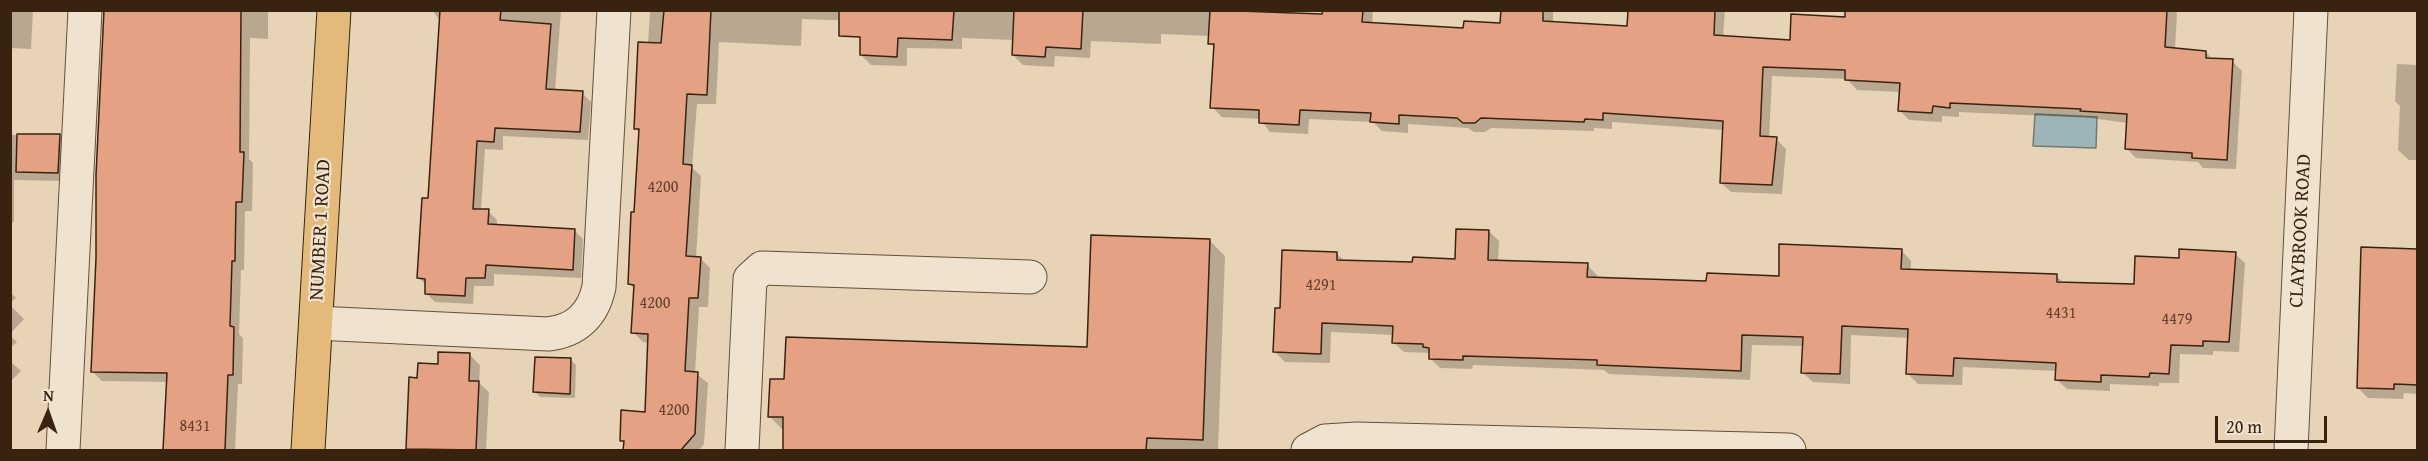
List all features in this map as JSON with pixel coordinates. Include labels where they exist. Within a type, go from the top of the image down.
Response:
[{"type":"main road","name":"NUMBER 1 ROAD","points":[[308,450],[334,10]]},
{"type":"street","points":[[63,450],[85,10]]},
{"type":"street","points":[[316,322],[548,334],[565,331],[586,316],[599,287],[614,10]]},
{"type":"street","name":"CLAYBROOK ROAD","points":[[2291,450],[2311,10]]},
{"type":"street","points":[[742,450],[750,279],[762,268],[1030,277]]},
{"type":"street","points":[[1308,450],[1325,441],[1357,439],[1789,450]]},
{"type":"water","points":[[2035,114],[2097,117],[2096,148],[2033,146]]},
{"type":"building","points":[[104,10],[241,10],[240,152],[244,152],[242,202],[236,202],[235,261],[232,261],[230,326],[234,327],[233,375],[228,375],[225,450],[163,450],[167,373],[91,372],[96,258],[96,175]]},
{"type":"building","points":[[440,10],[501,10],[500,20],[551,24],[546,89],[583,91],[580,132],[495,128],[494,142],[477,141],[473,209],[489,209],[488,224],[575,229],[573,270],[486,265],[485,278],[466,278],[465,296],[425,294],[425,279],[417,278],[422,198],[428,198]]},
{"type":"building","points":[[664,10],[711,10],[707,95],[687,94],[683,164],[692,165],[686,256],[701,257],[698,298],[689,298],[685,371],[698,372],[695,434],[681,450],[623,450],[624,441],[620,441],[621,410],[645,412],[648,334],[631,333],[634,285],[628,284],[631,212],[634,212],[639,129],[634,129],[638,42],[661,43]]},
{"type":"building","points":[[839,10],[954,10],[952,40],[898,38],[897,57],[860,55],[860,37],[839,36]]},
{"type":"building","points":[[1014,10],[1083,10],[1081,49],[1046,47],[1045,57],[1012,55]]},
{"type":"building","points":[[1210,10],[1322,14],[1323,10],[1363,10],[1362,22],[1463,28],[1464,21],[1500,23],[1501,10],[1543,10],[1543,21],[1627,26],[1628,10],[1715,10],[1714,35],[1790,40],[1791,14],[1845,17],[1845,10],[2167,10],[2165,47],[2206,51],[2206,58],[2233,59],[2227,160],[2192,158],[2192,153],[2125,149],[2127,114],[2080,111],[2081,109],[1950,103],[1950,108],[1933,106],[1932,113],[1898,111],[1900,83],[1845,80],[1845,70],[1763,67],[1760,136],[1777,137],[1772,185],[1720,183],[1723,121],[1603,113],[1603,120],[1585,119],[1584,122],[1481,118],[1475,123],[1463,123],[1457,118],[1399,115],[1399,124],[1370,122],[1371,113],[1300,110],[1299,125],[1259,123],[1259,110],[1210,108],[1214,44],[1208,44]]},
{"type":"building","points":[[17,134],[60,134],[58,173],[16,172]]},
{"type":"building","points":[[1456,229],[1489,230],[1488,260],[1588,263],[1587,277],[1706,281],[1707,273],[1779,276],[1779,244],[1902,249],[1901,269],[2057,274],[2057,282],[2134,284],[2135,256],[2179,258],[2179,249],[2236,252],[2229,342],[2203,341],[2203,346],[2171,345],[2169,374],[2150,373],[2149,377],[2101,375],[2101,382],[2055,380],[2056,363],[1954,358],[1953,376],[1906,374],[1908,329],[1842,326],[1840,374],[1801,373],[1803,337],[1742,335],[1741,371],[1597,365],[1597,360],[1463,356],[1463,360],[1429,359],[1429,348],[1423,347],[1423,344],[1392,343],[1393,326],[1322,323],[1321,354],[1273,352],[1275,308],[1280,308],[1282,250],[1337,252],[1337,260],[1412,262],[1413,257],[1455,259]]},
{"type":"building","points":[[1091,235],[1210,239],[1203,440],[1147,438],[1146,450],[783,450],[783,417],[768,417],[770,379],[784,379],[786,337],[1087,347]]},
{"type":"building","points":[[2361,247],[2418,249],[2418,385],[2394,384],[2394,389],[2357,388]]},
{"type":"building","points":[[438,352],[470,353],[469,381],[479,381],[476,450],[406,449],[409,377],[417,378],[418,363],[438,364]]},
{"type":"building","points":[[535,357],[571,358],[570,394],[533,392]]}]
